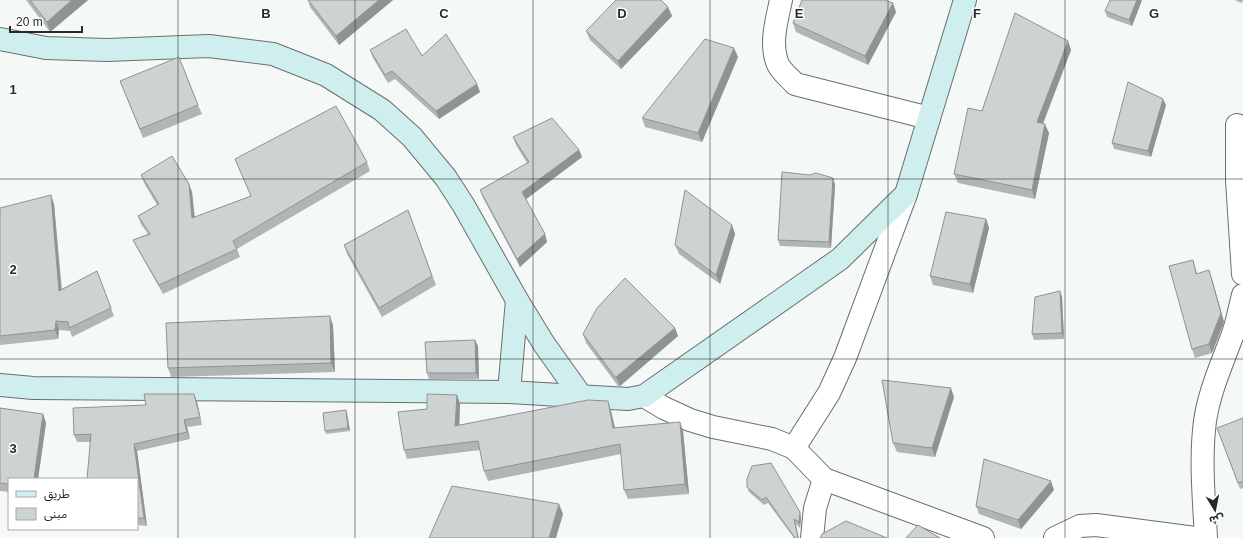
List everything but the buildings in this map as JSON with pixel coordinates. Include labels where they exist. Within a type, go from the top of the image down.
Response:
[{"type":"street","points":[[781,0],[775,40],[775,52],[780,67],[795,84],[929,118]]},
{"type":"street","points":[[794,448],[829,393],[846,358],[906,194],[965,0]]},
{"type":"street","points":[[0,39],[46,48],[107,50],[209,46],[273,54],[326,75],[382,110],[412,137],[446,178],[464,206],[517,300],[544,344],[581,396]]},
{"type":"street","points":[[1237,125],[1237,180],[1243,274]]},
{"type":"street","points":[[0,385],[34,388],[509,392],[628,399],[644,396],[840,259],[906,194]]},
{"type":"street","points":[[1206,538],[1204,464],[1205,421],[1224,356],[1231,339],[1243,295]]},
{"type":"street","points":[[509,392],[517,300]]},
{"type":"street","points":[[644,396],[664,408],[690,420],[713,427],[772,439],[794,448],[824,479],[982,538]]},
{"type":"street","points":[[812,538],[815,508],[824,479]]},
{"type":"street","points":[[1055,538],[1080,526],[1096,525],[1195,538]]}]
